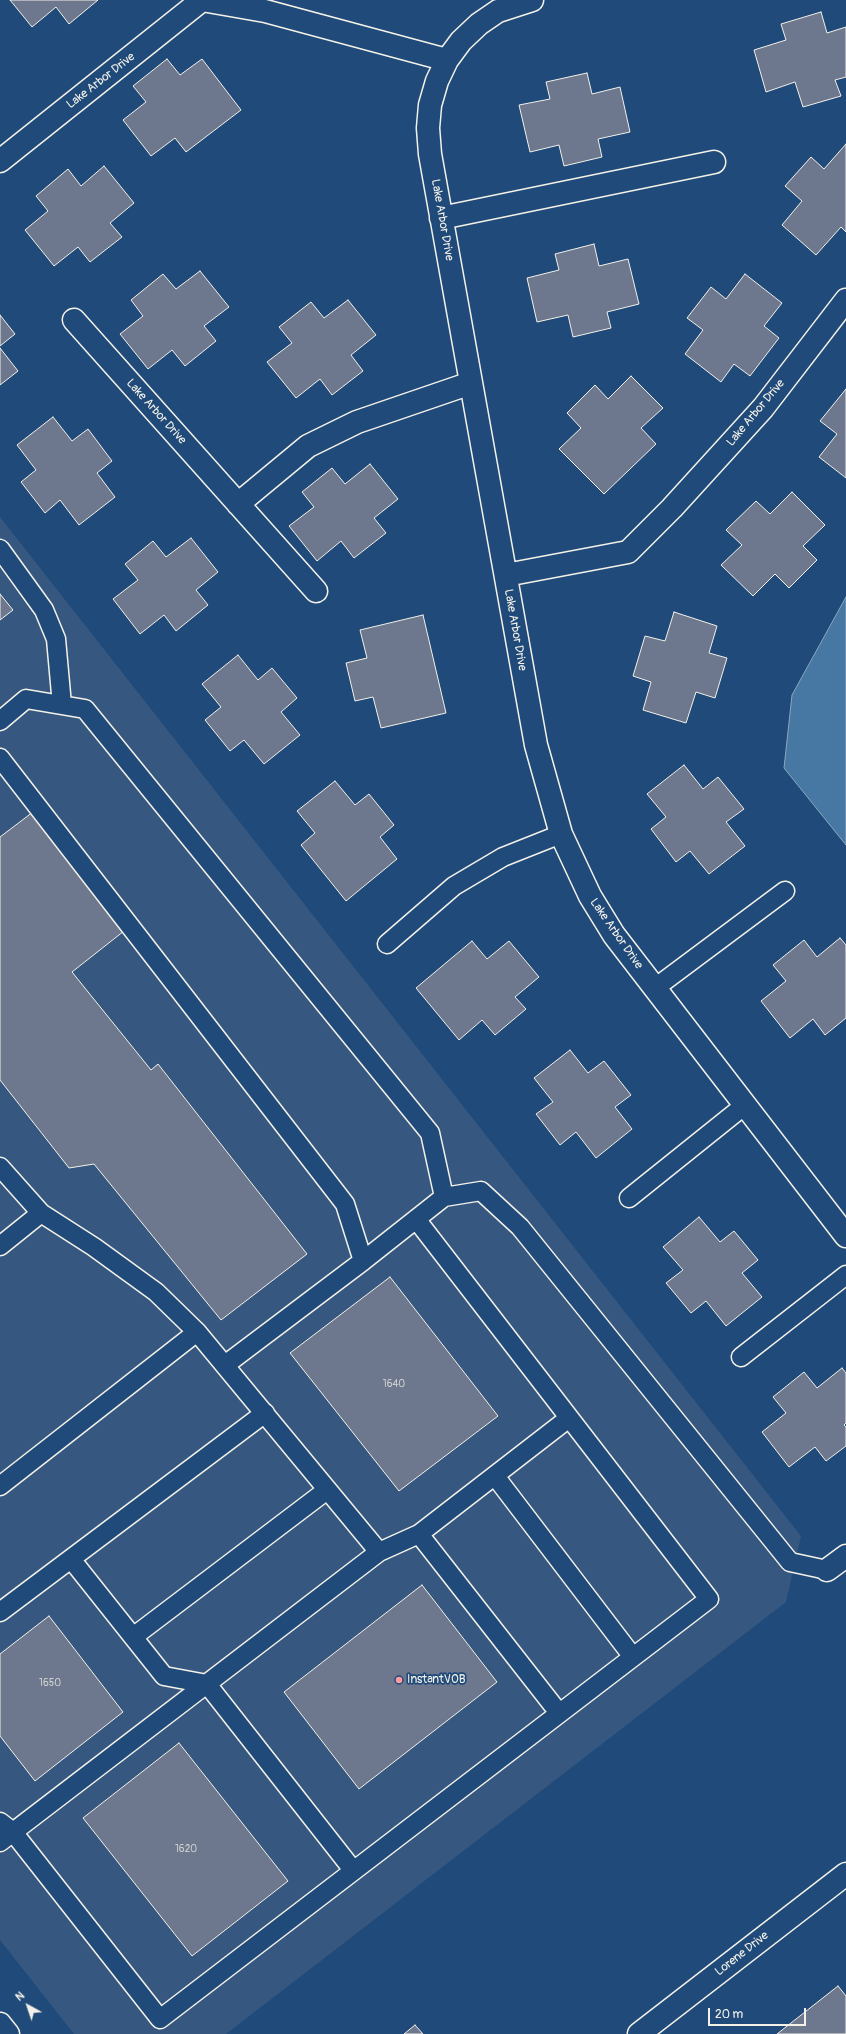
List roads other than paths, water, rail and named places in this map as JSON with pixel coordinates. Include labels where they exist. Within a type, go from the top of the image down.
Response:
[{"type":"street","name":"Lake Arbor Drive","points":[[0,161],[202,0],[265,12],[447,60]]},
{"type":"street","name":"Lake Arbor Drive","points":[[532,0],[498,11],[479,24],[461,41],[447,60],[436,81],[430,105],[428,128],[430,154],[441,218],[536,745],[561,834],[590,896],[614,935],[846,1236]]},
{"type":"street","points":[[441,218],[714,162]]},
{"type":"street","name":"Lake Arbor Drive","points":[[506,575],[628,552],[672,508],[763,408],[846,300]]},
{"type":"street","name":"Lake Arbor Drive","points":[[74,320],[316,591]]},
{"type":"street","points":[[238,504],[308,446],[357,422],[471,383]]},
{"type":"street","points":[[827,1570],[846,1556]]},
{"type":"street","name":"Lorene Drive","points":[[639,2034],[846,1874]]},
{"type":"street","points":[[0,2024],[8,2034]]},
{"type":"lane","points":[[0,549],[44,610],[56,639],[62,705]]},
{"type":"lane","points":[[0,721],[26,699],[85,709],[430,1132],[444,1197]]},
{"type":"lane","points":[[0,758],[345,1204],[363,1261]]},
{"type":"lane","points":[[387,944],[454,886],[502,857],[561,834]]},
{"type":"lane","points":[[654,988],[785,891]]},
{"type":"lane","points":[[629,1198],[745,1106]]},
{"type":"lane","points":[[0,1167],[41,1213],[94,1247],[156,1292],[197,1332],[379,1552]]},
{"type":"lane","points":[[225,1365],[363,1261],[444,1197],[481,1191],[520,1227],[790,1562],[827,1570]]},
{"type":"lane","points":[[0,1246],[41,1213]]},
{"type":"lane","points":[[416,1219],[709,1599],[160,2019],[4,1832],[207,1684],[379,1552],[419,1534],[569,1418]]},
{"type":"lane","points":[[741,1357],[846,1276]]},
{"type":"lane","points":[[0,1486],[197,1332]]},
{"type":"lane","points":[[0,1612],[264,1413]]},
{"type":"lane","points":[[495,1476],[632,1657]]},
{"type":"lane","points":[[133,1637],[328,1490]]},
{"type":"lane","points":[[419,1534],[559,1713]]},
{"type":"lane","points":[[71,1559],[164,1676],[207,1684],[353,1870]]},
{"type":"place","name":"InstantVOB","points":[[399,1680]]}]
